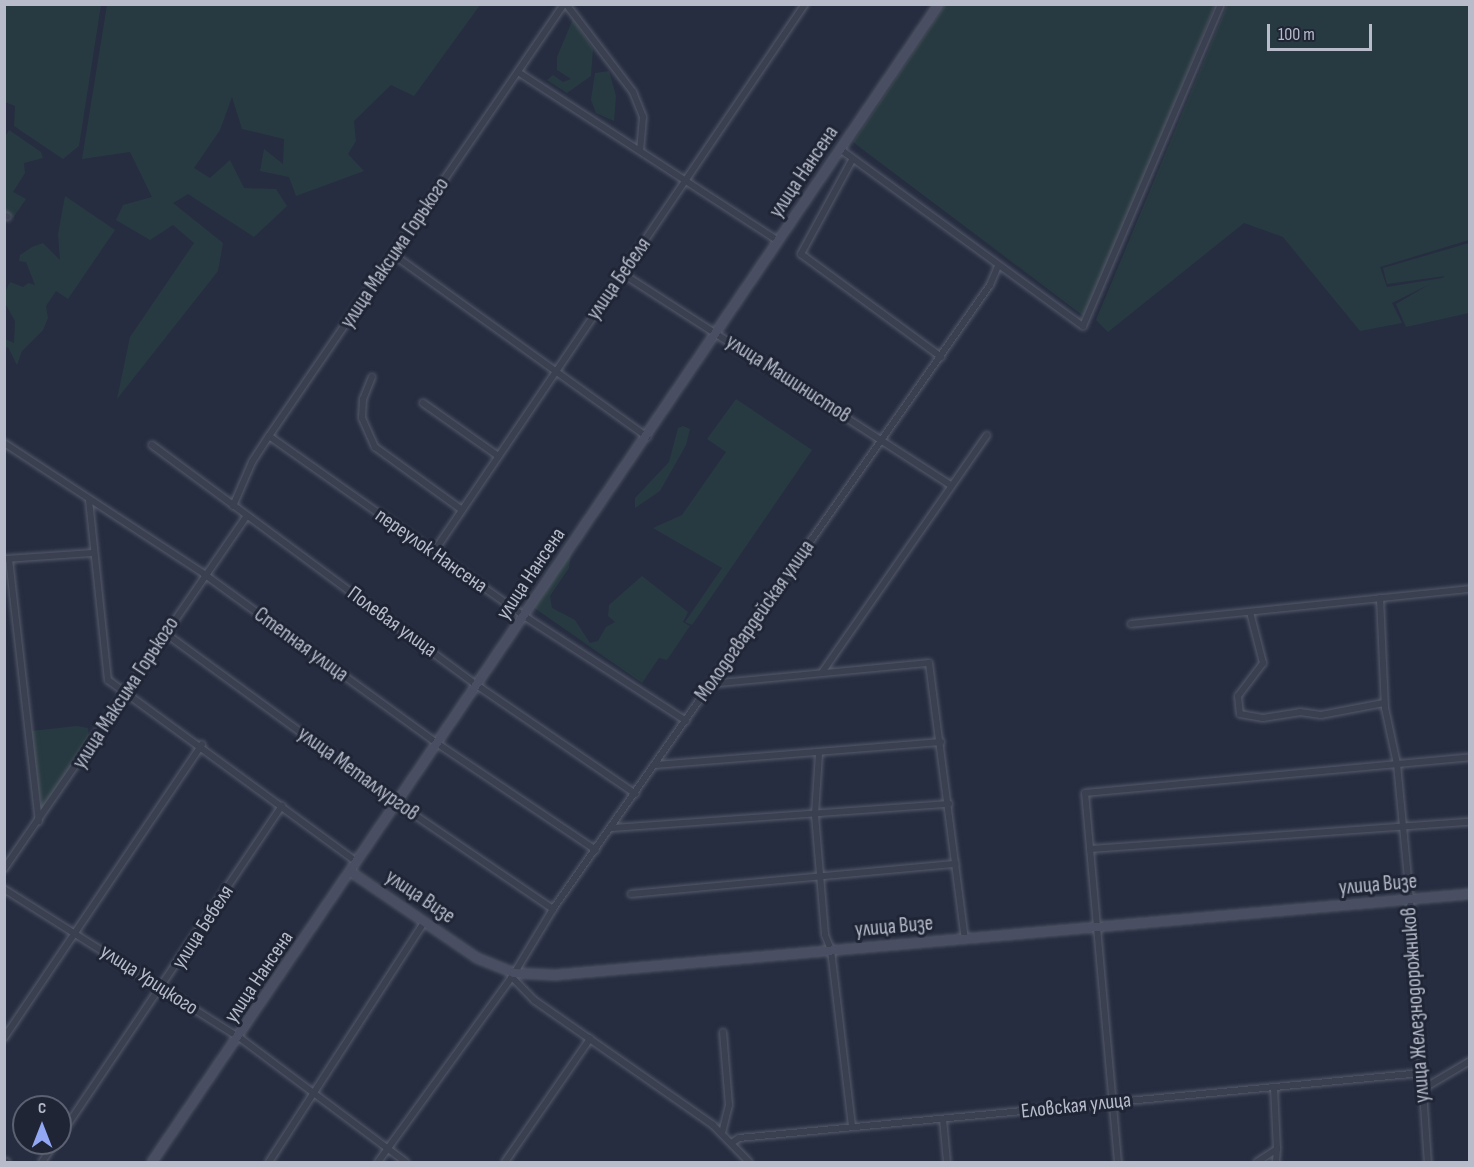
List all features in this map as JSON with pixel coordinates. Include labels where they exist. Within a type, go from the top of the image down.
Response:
[{"type":"main road","name":"улица Нансена","points":[[152,1162],[240,1038],[939,4]]},
{"type":"main road","name":"улица Визе","points":[[351,872],[477,958],[513,975],[582,973],[1470,894]]},
{"type":"street","name":"улица Максима Горького","points":[[233,506],[252,462],[269,436],[565,4]]},
{"type":"street","points":[[565,4],[633,92],[643,117],[640,150]]},
{"type":"street","name":"улица Бебеля","points":[[433,553],[805,4]]},
{"type":"street","points":[[840,150],[1083,326],[1221,4]]},
{"type":"street","points":[[518,72],[778,241]]},
{"type":"street","points":[[852,160],[801,254],[941,357]]},
{"type":"street","points":[[394,255],[556,369],[646,437]]},
{"type":"street","name":"Молодогвардейская улица","points":[[378,1162],[513,975],[553,909],[882,443],[990,285],[998,266]]},
{"type":"street","name":"улица Машинистов","points":[[623,274],[951,486]]},
{"type":"street","points":[[372,378],[363,399],[362,418],[375,447],[462,510]]},
{"type":"street","points":[[423,403],[498,456]]},
{"type":"street","points":[[823,671],[987,435]]},
{"type":"street","name":"переулок Нансена","points":[[269,436],[524,616],[686,721]]},
{"type":"street","name":"Степная улица","points":[[4,443],[204,574],[438,744],[596,850]]},
{"type":"street","name":"Полевая улица","points":[[152,445],[478,686],[636,794]]},
{"type":"street","points":[[89,500],[108,680],[202,745],[357,862]]},
{"type":"street","name":"улица Максима Горького","points":[[4,869],[128,694],[204,574],[247,516]]},
{"type":"street","points":[[39,822],[7,559],[93,554]]},
{"type":"street","points":[[1131,624],[1470,589]]},
{"type":"street","name":"улица Железнодорожников","points":[[1380,598],[1384,703],[1397,764],[1410,900],[1421,1090],[1428,1162]]},
{"type":"street","points":[[1250,612],[1263,663],[1238,696],[1240,714],[1263,718],[1300,712],[1322,715],[1384,703]]},
{"type":"street","name":"улица Металлургов","points":[[165,633],[397,803],[553,909]]},
{"type":"street","points":[[710,684],[823,671],[929,663],[965,939]]},
{"type":"street","points":[[655,765],[819,754],[941,742]]},
{"type":"street","points":[[4,1038],[202,745]]},
{"type":"street","points":[[819,754],[814,815],[825,935],[831,950],[852,1127]]},
{"type":"street","points":[[1118,1162],[1085,793],[1470,757]]},
{"type":"street","points":[[612,828],[949,804]]},
{"type":"street","name":"улица Бебеля","points":[[72,1119],[162,988],[282,806]]},
{"type":"street","points":[[1090,849],[1402,824],[1470,822]]},
{"type":"street","points":[[631,894],[956,864]]},
{"type":"street","name":"улица Урицкого","points":[[4,888],[240,1038],[406,1162]]},
{"type":"street","points":[[269,1162],[424,922]]},
{"type":"street","points":[[513,975],[534,1000],[722,1133],[733,1142],[749,1162]]},
{"type":"street","points":[[722,1133],[729,1105],[723,1032]]},
{"type":"street","points":[[505,1162],[590,1039]]},
{"type":"street","points":[[1421,1090],[1470,1061]]},
{"type":"street","name":"Еловская улица","points":[[733,1142],[739,1138],[1421,1073]]},
{"type":"street","points":[[1274,1087],[1276,1162]]},
{"type":"street","points":[[943,1119],[947,1162]]},
{"type":"street","points":[[1257,1162],[1276,1149]]},
{"type":"shaded area","points":[[4,5],[101,5],[79,146],[63,159],[14,126],[15,106],[5,102]]},
{"type":"shaded area","points":[[107,5],[480,5],[414,96],[391,85],[354,121],[356,141],[348,154],[364,171],[296,196],[289,177],[260,171],[264,149],[283,164],[284,139],[242,129],[232,97],[220,130],[194,168],[210,178],[230,160],[244,188],[276,189],[287,206],[254,237],[188,194],[173,203],[223,243],[218,271],[117,399],[130,337],[194,243],[173,225],[150,240],[116,220],[123,205],[152,197],[130,152],[82,159]]},
{"type":"shaded area","points":[[945,5],[1215,5],[1086,318],[853,142]]},
{"type":"shaded area","points":[[1227,5],[1469,5],[1469,240],[1380,267],[1387,287],[1442,278],[1445,276],[1387,284],[1383,268],[1469,243],[1469,313],[1406,327],[1396,304],[1430,284],[1392,303],[1402,323],[1360,331],[1283,237],[1244,223],[1108,332],[1096,320]]},
{"type":"shaded area","points":[[573,19],[593,49],[591,76],[567,93],[547,80],[553,75],[563,82],[571,79],[557,70],[557,57]]},
{"type":"shaded area","points":[[609,71],[616,96],[614,121],[596,113],[591,100],[595,73]]},
{"type":"shaded area","points":[[9,130],[41,152],[43,158],[24,163],[25,173],[13,192],[26,199],[13,218],[4,208],[5,137]]},
{"type":"shaded area","points":[[65,196],[115,230],[68,299],[56,291],[46,306],[48,318],[43,330],[22,351],[17,365],[8,347],[5,349],[5,339],[14,343],[15,321],[6,305],[5,292],[10,282],[23,287],[28,283],[35,285],[26,262],[19,261],[20,255],[32,247],[43,243],[60,260],[58,234]]},
{"type":"shaded area","points":[[736,399],[812,450],[692,625],[685,622],[722,568],[653,528],[682,515],[726,452],[707,439]]},
{"type":"shaded area","points":[[683,426],[690,429],[686,445],[660,491],[635,508],[635,498],[669,462],[678,428]]},
{"type":"shaded area","points":[[571,553],[569,568],[550,596],[552,608],[575,620],[590,643],[598,641],[606,627],[615,622],[608,616],[609,605],[642,576],[688,612],[683,622],[690,626],[667,660],[659,658],[642,683],[533,607]]},
{"type":"shaded area","points":[[77,726],[88,728],[89,738],[42,810],[31,731]]}]
